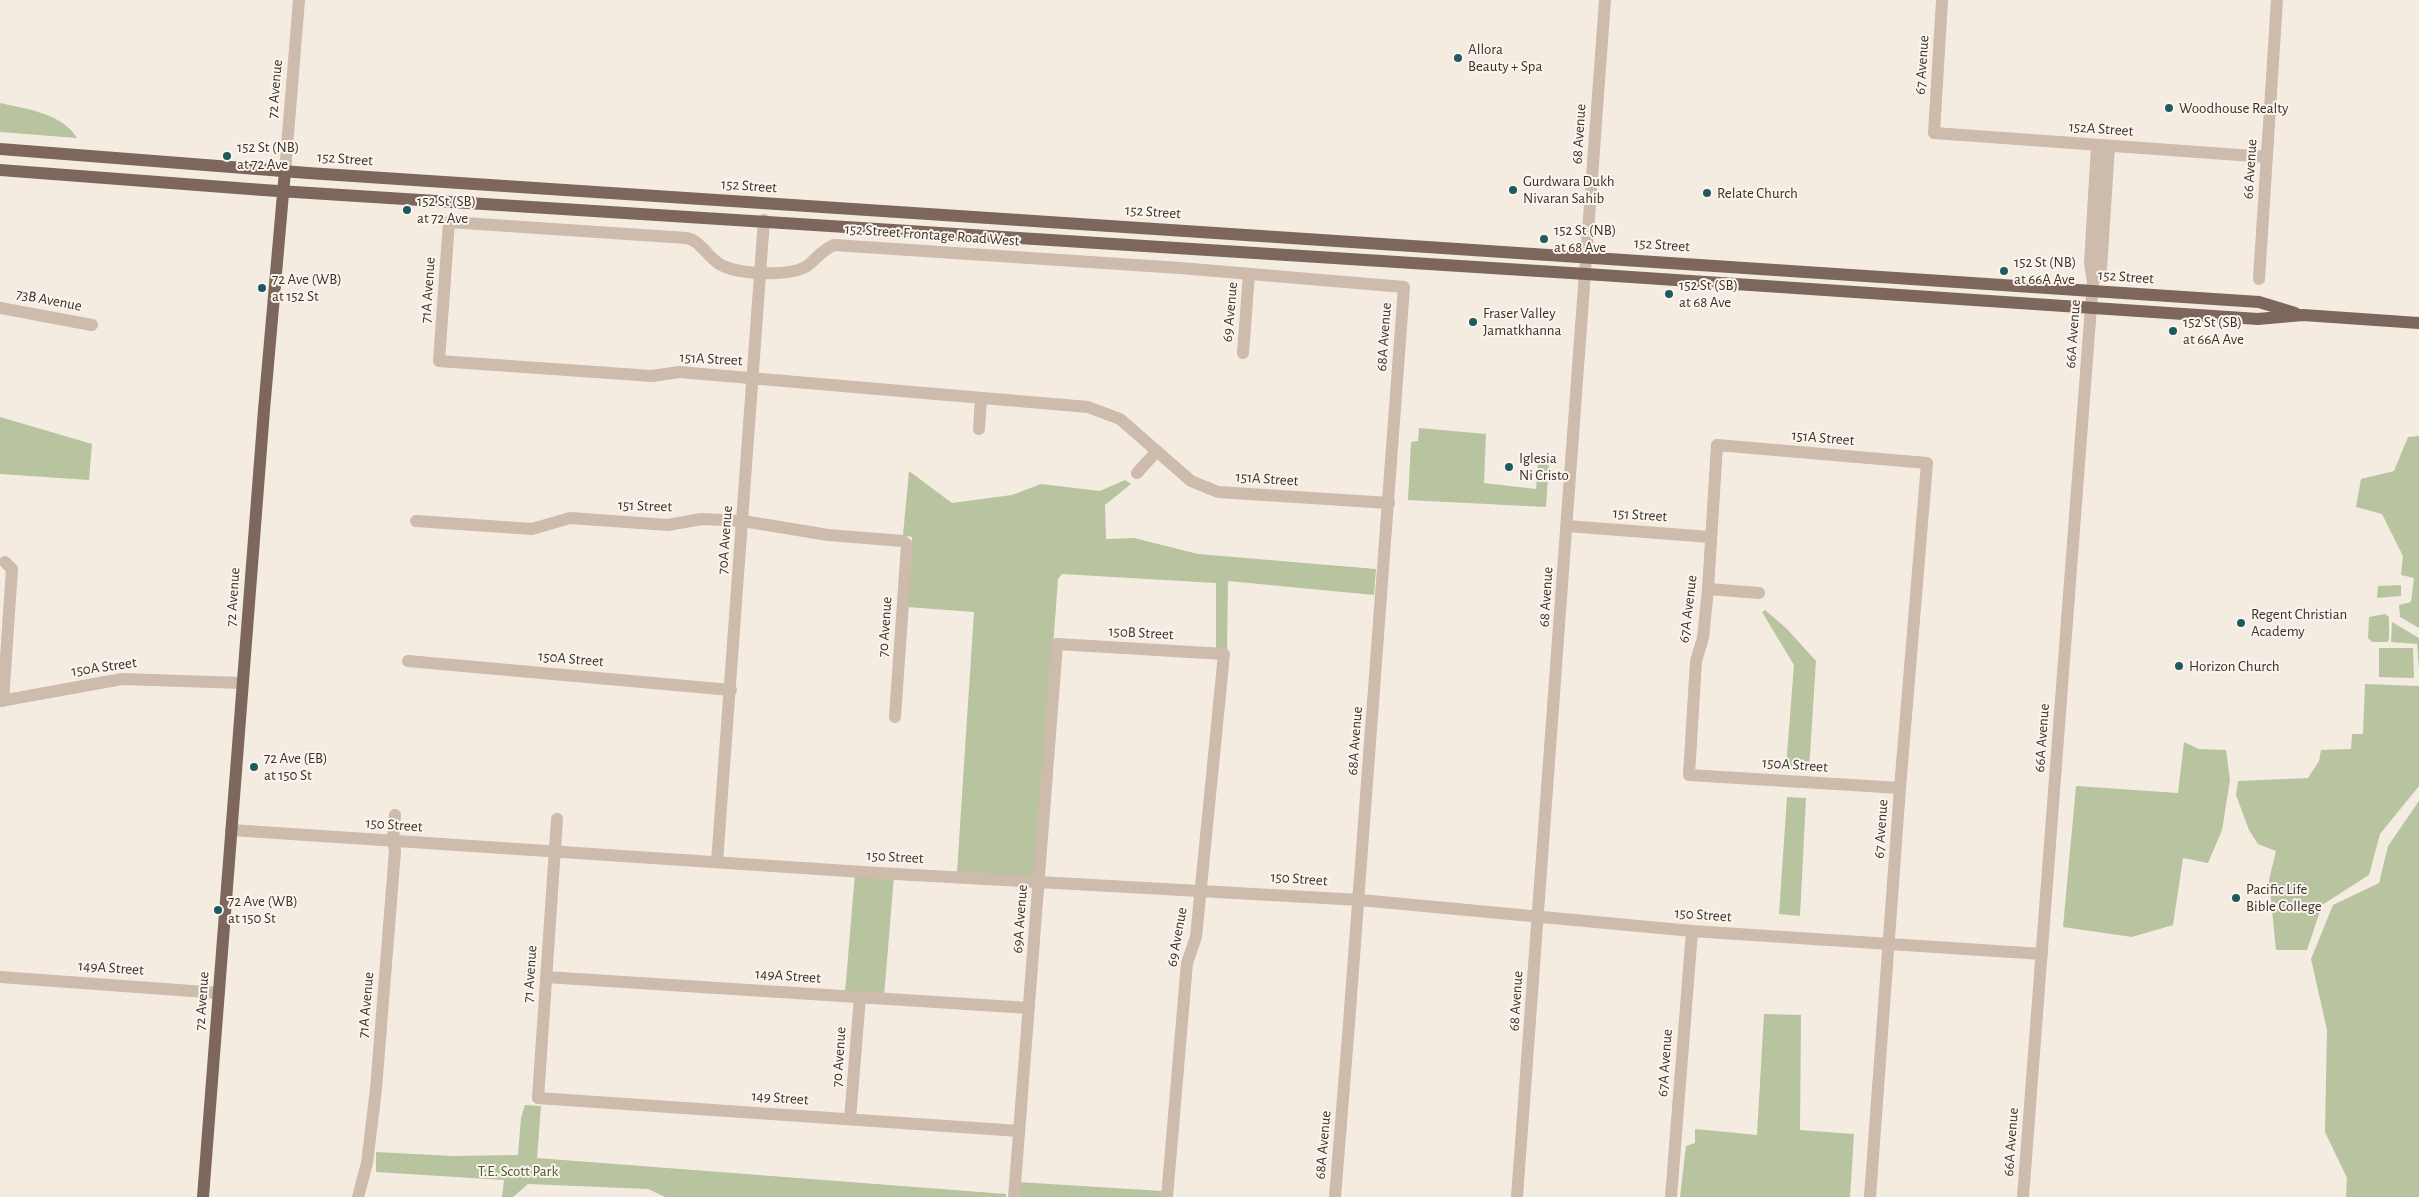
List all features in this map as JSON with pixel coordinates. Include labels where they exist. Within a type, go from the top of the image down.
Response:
[{"type":"main road","name":"152 Street","points":[[0,149],[285,171],[848,209],[2092,286],[2259,302],[2302,315]]},
{"type":"main road","name":"152 Street","points":[[0,170],[283,191],[764,220],[2258,319],[2302,315],[2419,323]]},
{"type":"main road","name":"72 Avenue","points":[[203,1197],[285,171]]},
{"type":"main road","points":[[764,220],[774,214],[824,214],[848,209]]},
{"type":"street","name":"72 Avenue","points":[[285,171],[299,0]]},
{"type":"street","name":"68 Avenue","points":[[1518,1197],[1605,0]]},
{"type":"street","name":"67 Avenue","points":[[1934,133],[1942,0]]},
{"type":"street","name":"66 Avenue","points":[[2259,279],[2277,0]]},
{"type":"street","name":"152A Street","points":[[1934,133],[2267,157]]},
{"type":"street","name":"66A Avenue","points":[[2023,1197],[2092,286],[2100,269],[2103,146]]},
{"type":"street","name":"70A Avenue","points":[[717,862],[762,273],[764,220]]},
{"type":"street","name":"152 Street Frontage Road West","points":[[449,222],[615,231],[694,239],[712,260],[725,269],[762,273],[792,273],[808,265],[821,250],[834,245],[1249,274],[1404,287]]},
{"type":"street","name":"71A Avenue","points":[[439,361],[449,222]]},
{"type":"street","name":"69 Avenue","points":[[1243,354],[1249,274]]},
{"type":"street","name":"68A Avenue","points":[[1335,1197],[1360,900],[1404,287]]},
{"type":"street","name":"73B Avenue","points":[[0,308],[92,325]]},
{"type":"street","name":"151A Street","points":[[439,361],[652,376],[678,372],[754,377],[1088,407],[1120,419],[1191,481],[1218,492],[1389,504]]},
{"type":"street","points":[[979,429],[981,398]]},
{"type":"street","name":"151A Street","points":[[1717,445],[1927,463]]},
{"type":"street","name":"67A Avenue","points":[[1689,775],[1696,661],[1703,638],[1708,589],[1717,445]]},
{"type":"street","points":[[1137,473],[1157,451]]},
{"type":"street","name":"67 Avenue","points":[[1870,1197],[1900,788],[1927,463]]},
{"type":"street","name":"151 Street","points":[[416,521],[532,529],[570,518],[668,525],[701,519],[743,521],[828,535],[903,541]]},
{"type":"street","name":"151 Street","points":[[1567,526],[1710,537]]},
{"type":"street","name":"70 Avenue","points":[[895,717],[907,545],[903,541]]},
{"type":"street","points":[[2,701],[12,569],[5,562]]},
{"type":"street","points":[[1708,589],[1759,593]]},
{"type":"street","name":"150B Street","points":[[1057,644],[1224,654]]},
{"type":"street","name":"69A Avenue","points":[[1014,1197],[1057,644]]},
{"type":"street","name":"69 Avenue","points":[[1167,1197],[1187,963],[1196,937],[1224,654]]},
{"type":"street","name":"150A Street","points":[[408,661],[730,690]]},
{"type":"street","name":"150A Street","points":[[2,701],[122,679],[149,678],[243,683]]},
{"type":"street","name":"150A Street","points":[[1689,775],[1900,788]]},
{"type":"street","name":"71A Avenue","points":[[358,1197],[367,1164],[376,1089],[394,858],[395,815]]},
{"type":"street","points":[[554,852],[557,819]]},
{"type":"street","name":"150 Street","points":[[231,830],[717,862],[1201,889],[1360,900],[1692,931],[1890,942],[2042,954]]},
{"type":"street","name":"71 Avenue","points":[[538,1098],[554,852]]},
{"type":"street","name":"67A Avenue","points":[[1671,1197],[1692,931]]},
{"type":"street","name":"149A Street","points":[[546,977],[1029,1008]]},
{"type":"street","name":"149A Street","points":[[0,978],[219,992]]},
{"type":"street","name":"70 Avenue","points":[[850,1119],[860,997]]},
{"type":"street","name":"149 Street","points":[[538,1098],[1019,1131]]},
{"type":"green space","points":[[0,103],[43,113],[62,123],[77,138],[0,132]]},
{"type":"green space","points":[[0,417],[92,444],[89,480],[0,474]]},
{"type":"green space","points":[[1419,428],[1486,434],[1484,483],[1536,489],[1538,464],[1549,463],[1546,507],[1408,500],[1411,442],[1418,441]]},
{"type":"green space","points":[[2419,436],[2419,628],[2400,617],[2399,605],[2411,602],[2414,578],[2401,575],[2403,556],[2382,514],[2356,507],[2361,479],[2394,471],[2408,437]]},
{"type":"green space","points":[[909,471],[952,503],[1012,495],[1041,484],[1100,491],[1125,480],[1131,484],[1105,505],[1106,539],[1134,538],[1198,554],[1376,569],[1374,595],[1228,581],[1227,650],[1216,649],[1216,583],[1062,574],[1058,579],[1036,878],[957,872],[974,612],[907,607],[912,537],[903,535]]},
{"type":"green space","points":[[2401,585],[2401,596],[2377,598],[2378,586]]},
{"type":"green space","points":[[1765,610],[1786,628],[1816,661],[1809,769],[1786,767],[1794,665],[1762,612]]},
{"type":"green space","points":[[2385,614],[2389,617],[2389,640],[2387,642],[2372,642],[2368,638],[2369,617]]},
{"type":"green space","points":[[2392,622],[2419,638],[2419,671],[2417,644],[2391,642]]},
{"type":"green space","points":[[2379,648],[2413,648],[2414,678],[2379,677]]},
{"type":"green space","points":[[2365,684],[2419,686],[2419,786],[2380,834],[2369,875],[2322,905],[2307,950],[2276,950],[2269,880],[2276,851],[2258,844],[2249,830],[2236,795],[2238,781],[2308,778],[2319,761],[2321,750],[2351,749],[2352,734],[2363,734]]},
{"type":"green space","points":[[2184,742],[2199,749],[2226,750],[2230,780],[2222,830],[2208,863],[2183,858],[2173,925],[2132,937],[2063,927],[2076,786],[2178,793]]},
{"type":"green space","points":[[1787,797],[1806,798],[1800,916],[1779,914]]},
{"type":"green space","points":[[2419,801],[2419,1197],[2346,1197],[2347,1178],[2325,1132],[2327,1030],[2311,959],[2333,905],[2379,883],[2388,846]]},
{"type":"green space","points":[[855,873],[894,876],[884,997],[845,993]]},
{"type":"green space","points":[[1764,1014],[1801,1015],[1800,1130],[1854,1134],[1850,1197],[1680,1197],[1686,1146],[1695,1143],[1695,1129],[1757,1135]]},
{"type":"green space","name":"T.E. Scott Park","points":[[525,1105],[541,1106],[537,1158],[1006,1194],[1006,1197],[665,1197],[648,1189],[528,1184],[513,1197],[502,1197],[504,1180],[376,1172],[376,1152],[453,1156],[518,1155],[521,1118]]},
{"type":"green space","points":[[1018,1182],[1162,1191],[1161,1197],[1017,1197]]},
{"type":"place","name":"Allora Beauty + Spa","points":[[1458,58]]},
{"type":"place","name":"Woodhouse Realty","points":[[2169,108]]},
{"type":"place","name":"152 St (NB) at 72 Ave","points":[[227,156]]},
{"type":"place","name":"Gurdwara Dukh Nivaran Sahib","points":[[1513,190]]},
{"type":"place","name":"Relate Church","points":[[1707,193]]},
{"type":"place","name":"152 St (SB) at 72 Ave","points":[[407,210]]},
{"type":"place","name":"152 St (NB) at 68 Ave","points":[[1544,239]]},
{"type":"place","name":"152 St (NB) at 66A Ave","points":[[2004,271]]},
{"type":"place","name":"72 Ave (WB) at 152 St","points":[[262,288]]},
{"type":"place","name":"152 St (SB) at 68 Ave","points":[[1669,294]]},
{"type":"place","name":"Fraser Valley Jamatkhanna","points":[[1473,322]]},
{"type":"place","name":"152 St (SB) at 66A Ave","points":[[2173,331]]},
{"type":"place","name":"Iglesia Ni Cristo","points":[[1509,467]]},
{"type":"place","name":"Regent Christian Academy","points":[[2241,623]]},
{"type":"place","name":"Horizon Church","points":[[2179,666]]},
{"type":"place","name":"72 Ave (EB) at 150 St","points":[[254,767]]},
{"type":"place","name":"Pacific Life Bible College","points":[[2236,898]]},
{"type":"place","name":"72 Ave (WB) at 150 St","points":[[218,910]]}]
